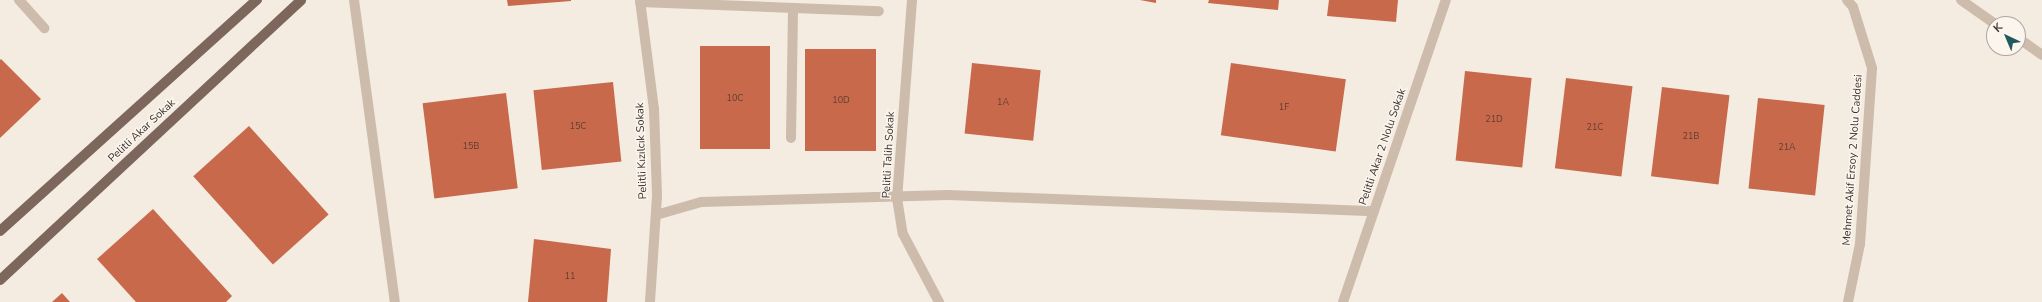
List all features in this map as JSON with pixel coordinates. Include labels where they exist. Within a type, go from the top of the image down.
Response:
[{"type":"main road","name":"Pelitli Akar Sokak","points":[[0,231],[257,0]]},
{"type":"main road","name":"Pelitli Akar Sokak","points":[[0,280],[301,0]]},
{"type":"street","points":[[19,0],[44,28]]},
{"type":"street","points":[[354,0],[395,302]]},
{"type":"street","name":"Pelitli Talih Sokak","points":[[912,0],[897,198],[903,234],[939,302]]},
{"type":"street","name":"Pelitli Akar 2 Nolu Sokak","points":[[1342,302],[1446,0]]},
{"type":"street","name":"Mehmet Akif Ersoy 2 Nolu Caddesi","points":[[1847,0],[1853,7],[1872,68],[1860,244],[1848,302]]},
{"type":"street","points":[[640,1],[879,11]]},
{"type":"street","name":"Pelitli Kızılcık Sokak","points":[[640,1],[654,109],[656,215],[650,302]]},
{"type":"street","points":[[1963,3],[1986,18]]},
{"type":"street","points":[[791,138],[793,8]]},
{"type":"street","points":[[2026,44],[2042,55]]},
{"type":"street","points":[[656,215],[701,202],[897,198],[948,195],[1374,211]]},
{"type":"building","points":[[507,0],[571,0],[571,1],[508,6]]},
{"type":"building","points":[[1140,0],[1156,0],[1156,3]]},
{"type":"building","points":[[1209,0],[1279,0],[1278,10],[1208,3]]},
{"type":"building","points":[[1329,0],[1398,0],[1396,22],[1327,16]]},
{"type":"building","points":[[700,46],[770,46],[770,149],[700,149]]},
{"type":"building","points":[[805,49],[876,49],[876,151],[805,151]]},
{"type":"building","points":[[1,59],[41,99],[0,138],[0,60]]},
{"type":"building","points":[[972,63],[1041,70],[1033,141],[965,134]]},
{"type":"building","points":[[1231,63],[1346,79],[1336,151],[1221,135]]},
{"type":"building","points":[[1465,71],[1532,78],[1522,168],[1456,161]]},
{"type":"building","points":[[1566,78],[1633,86],[1621,176],[1555,168]]},
{"type":"building","points":[[613,82],[621,162],[542,170],[533,90]]},
{"type":"building","points":[[1662,87],[1729,95],[1719,185],[1651,176]]},
{"type":"building","points":[[506,93],[518,188],[434,199],[423,103]]},
{"type":"building","points":[[1758,98],[1825,105],[1815,196],[1748,189]]},
{"type":"building","points":[[249,126],[329,214],[273,265],[193,176]]},
{"type":"building","points":[[153,209],[232,296],[226,302],[136,302],[97,259]]},
{"type":"building","points":[[534,239],[611,249],[607,302],[528,302]]},
{"type":"building","points":[[62,293],[70,302],[52,302]]}]
